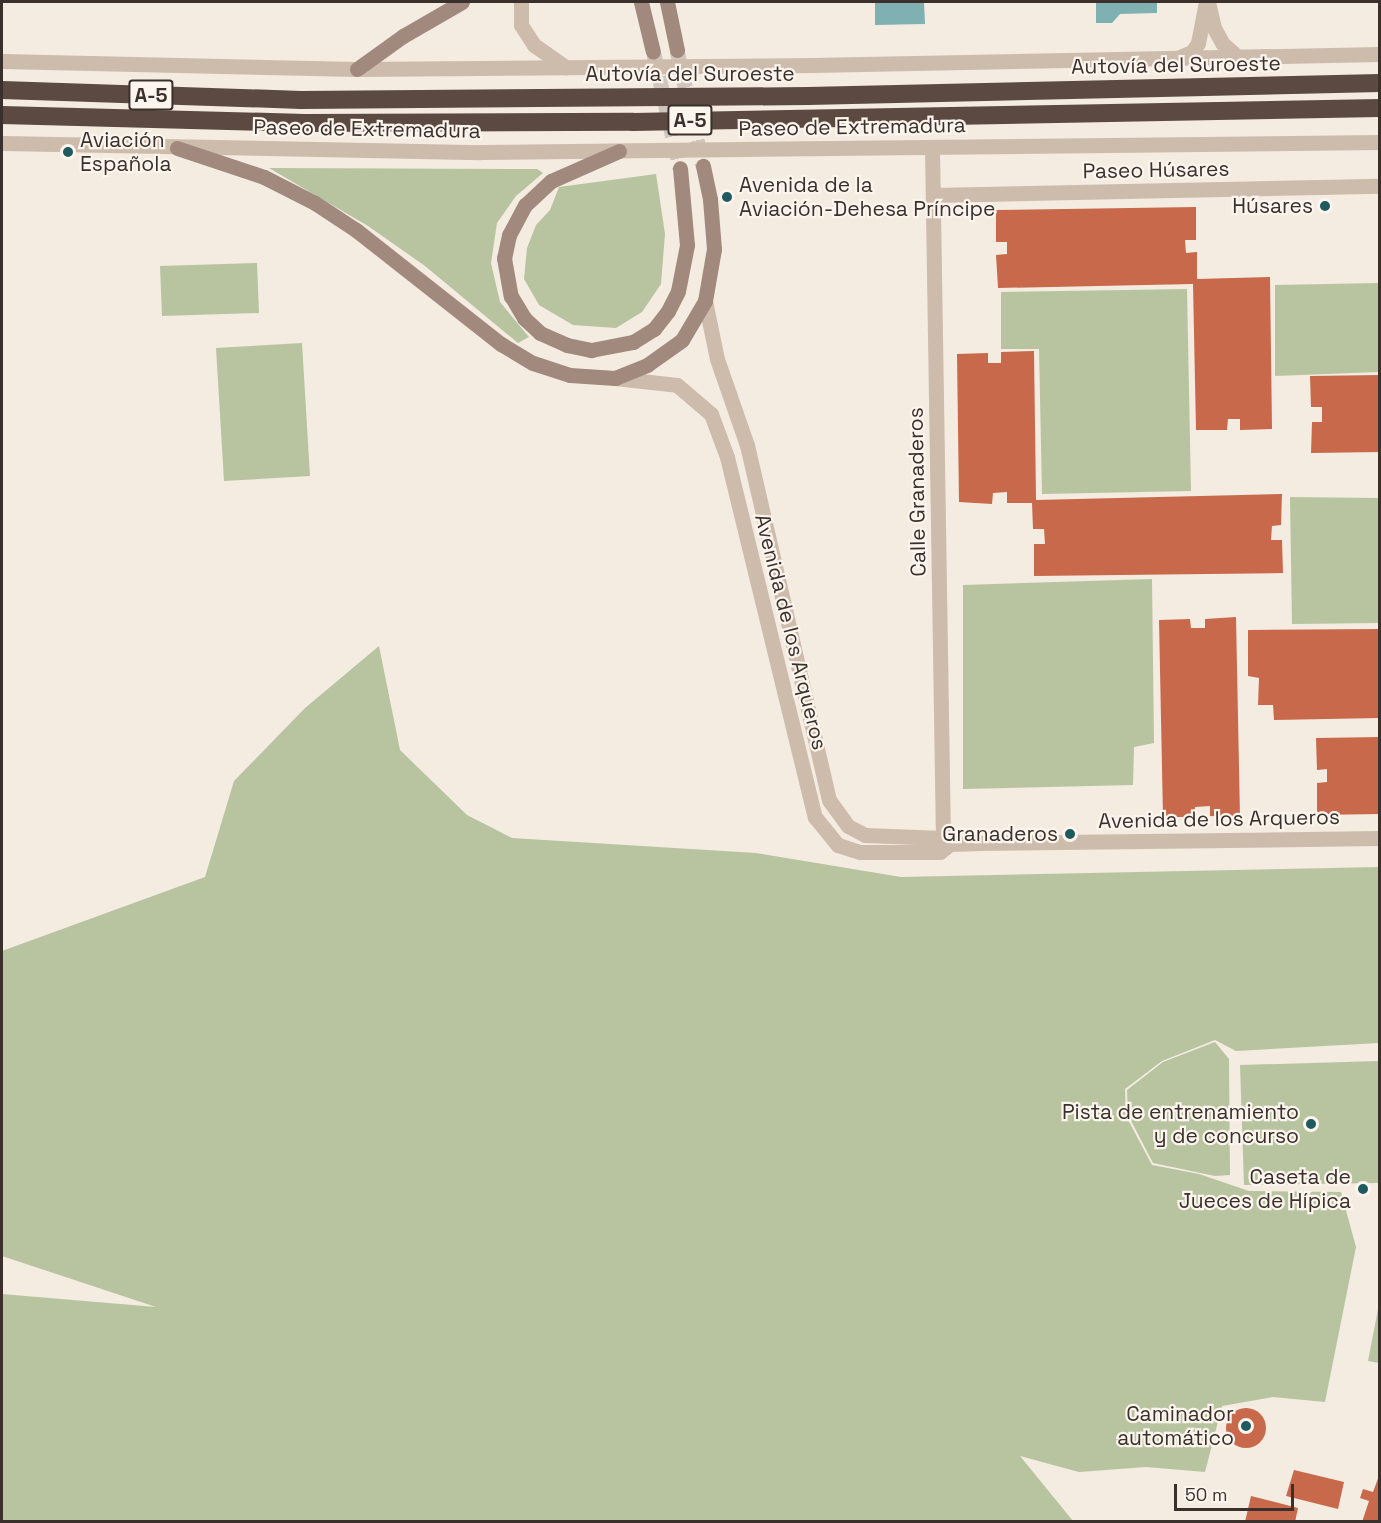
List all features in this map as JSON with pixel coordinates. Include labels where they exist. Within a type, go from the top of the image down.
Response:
[{"type":"highway","name":"Autovía del Suroeste","points":[[2,90],[301,100],[808,96],[1380,83]]},
{"type":"highway","name":"Autovía del Suroeste","points":[[2,115],[305,123],[539,122],[1380,108]]},
{"type":"main road","points":[[357,69],[403,36],[462,2]]},
{"type":"main road","points":[[667,2],[677,50]]},
{"type":"main road","points":[[641,5],[653,51]]},
{"type":"main road","points":[[177,148],[264,177],[315,203],[380,248],[501,344],[532,363],[570,375],[615,378],[647,365],[682,340],[705,301],[714,249],[710,199],[703,166]]},
{"type":"main road","points":[[619,151],[551,181],[525,205],[509,235],[504,258],[511,296],[524,318],[540,333],[567,345],[591,350],[633,342],[654,328],[668,311],[678,291],[687,246],[680,168]]},
{"type":"street","points":[[521,2],[521,25],[534,45],[566,67]]},
{"type":"street","points":[[1180,57],[1192,52],[1198,43],[1207,2]]},
{"type":"street","points":[[1207,2],[1214,28],[1223,44],[1237,56]]},
{"type":"street","points":[[2,61],[357,69],[1380,54]]},
{"type":"street","name":"Paseo de Extremadura","points":[[2,143],[350,151],[619,151],[1380,142]]},
{"type":"street","name":"Calle Granaderos","points":[[932,147],[946,841]]},
{"type":"street","name":"Paseo Húsares","points":[[933,195],[1380,186]]},
{"type":"street","name":"Avenida de los Arqueros","points":[[705,301],[717,359],[747,446],[829,800],[848,826],[865,834],[946,841],[1380,838]]},
{"type":"street","name":"Avenida de los Arqueros","points":[[615,378],[676,385],[711,414],[727,456],[815,817],[825,832],[838,845],[860,852],[940,852],[946,841]]},
{"type":"green space","points":[[269,168],[537,169],[543,173],[516,196],[497,223],[491,263],[500,302],[529,337],[518,343],[425,266],[368,226]]},
{"type":"green space","points":[[656,174],[665,234],[661,284],[642,312],[616,328],[573,325],[539,305],[524,279],[527,248],[536,225],[550,210],[559,187]]},
{"type":"green space","points":[[257,263],[259,313],[162,316],[160,266]]},
{"type":"green space","points":[[1379,283],[1379,372],[1275,376],[1275,285]]},
{"type":"green space","points":[[1187,289],[1191,491],[1042,494],[1039,349],[1001,349],[1001,292]]},
{"type":"green space","points":[[302,343],[310,476],[224,481],[216,348]]},
{"type":"green space","points":[[1290,497],[1379,498],[1379,623],[1292,624]]},
{"type":"green space","points":[[1152,579],[1154,743],[1134,747],[1133,785],[963,789],[963,585]]},
{"type":"green space","points":[[379,646],[400,750],[467,815],[512,838],[756,853],[901,877],[1379,867],[1379,1043],[1236,1051],[1215,1040],[1162,1061],[1125,1089],[1126,1116],[1152,1165],[1199,1174],[1249,1191],[1341,1192],[1356,1247],[1325,1402],[1273,1397],[1222,1406],[1205,1472],[1146,1467],[1079,1472],[1020,1456],[1073,1521],[2,1521],[2,1294],[156,1307],[2,1256],[2,951],[205,877],[234,781],[305,708]]},
{"type":"green space","points":[[1215,1042],[1229,1059],[1230,1175],[1215,1176],[1153,1163],[1128,1115],[1127,1090],[1163,1062]]},
{"type":"green space","name":"Pista de entrenamiento y de concurso","points":[[1379,1061],[1379,1183],[1244,1185],[1240,1065]]},
{"type":"green space","points":[[1379,1304],[1379,1363],[1368,1361]]},
{"type":"water","points":[[875,2],[924,2],[925,24],[875,25]]},
{"type":"water","points":[[1096,2],[1157,2],[1157,13],[1120,14],[1112,23],[1096,23]]},
{"type":"building","points":[[1196,207],[1196,240],[1185,240],[1186,253],[1197,252],[1197,279],[1270,277],[1272,429],[1240,430],[1240,419],[1228,419],[1227,430],[1196,430],[1193,284],[998,288],[996,255],[1007,254],[1007,242],[996,242],[996,210]]},
{"type":"building","points":[[1034,351],[1036,500],[1282,494],[1281,525],[1272,526],[1271,540],[1282,540],[1283,573],[1034,576],[1034,544],[1045,544],[1044,529],[1033,529],[1032,503],[1007,503],[1007,492],[993,493],[992,504],[959,502],[957,354],[988,353],[988,363],[1001,363],[1001,352]]},
{"type":"building","points":[[1380,375],[1380,452],[1311,453],[1312,422],[1322,422],[1322,407],[1311,407],[1310,376]]},
{"type":"building","points":[[1236,617],[1240,817],[1210,816],[1210,806],[1195,807],[1194,817],[1163,817],[1159,620],[1190,619],[1191,628],[1205,628],[1205,619]]},
{"type":"building","points":[[1380,629],[1380,718],[1274,720],[1273,705],[1258,705],[1259,678],[1248,676],[1248,630]]},
{"type":"building","points":[[1380,737],[1380,814],[1317,815],[1317,783],[1327,782],[1327,769],[1317,770],[1316,738]]},
{"type":"building","name":"Caseta de Jueces de Hípica","points":[[1369,1185],[1369,1193],[1358,1194],[1358,1186]]},
{"type":"building","name":"Caminador automático","points":[[1246,1408],[1254,1409],[1260,1414],[1265,1420],[1265,1436],[1260,1442],[1254,1447],[1246,1448],[1238,1447],[1232,1442],[1227,1436],[1226,1428],[1227,1420],[1232,1414],[1238,1409]]},
{"type":"building","points":[[1294,1470],[1344,1482],[1338,1509],[1286,1496]]},
{"type":"building","points":[[1380,1473],[1380,1522],[1362,1522],[1369,1501],[1360,1498],[1363,1489],[1373,1492]]},
{"type":"building","points":[[1251,1496],[1298,1508],[1295,1522],[1245,1522]]},
{"type":"tunnel","points":[[677,50],[703,166]]},
{"type":"tunnel","points":[[654,54],[680,168]]},
{"type":"place","name":"Aviación Española","points":[[68,152]]},
{"type":"place","name":"Avenida de la Aviación-Dehesa Príncipe","points":[[727,197]]},
{"type":"place","name":"Húsares","points":[[1325,206]]},
{"type":"place","name":"Granaderos","points":[[1070,834]]},
{"type":"place","name":"Pista de entrenamiento y de concurso","points":[[1311,1124]]},
{"type":"place","name":"Caseta de Jueces de Hípica","points":[[1363,1189]]},
{"type":"place","name":"Caminador automático","points":[[1246,1426]]}]
